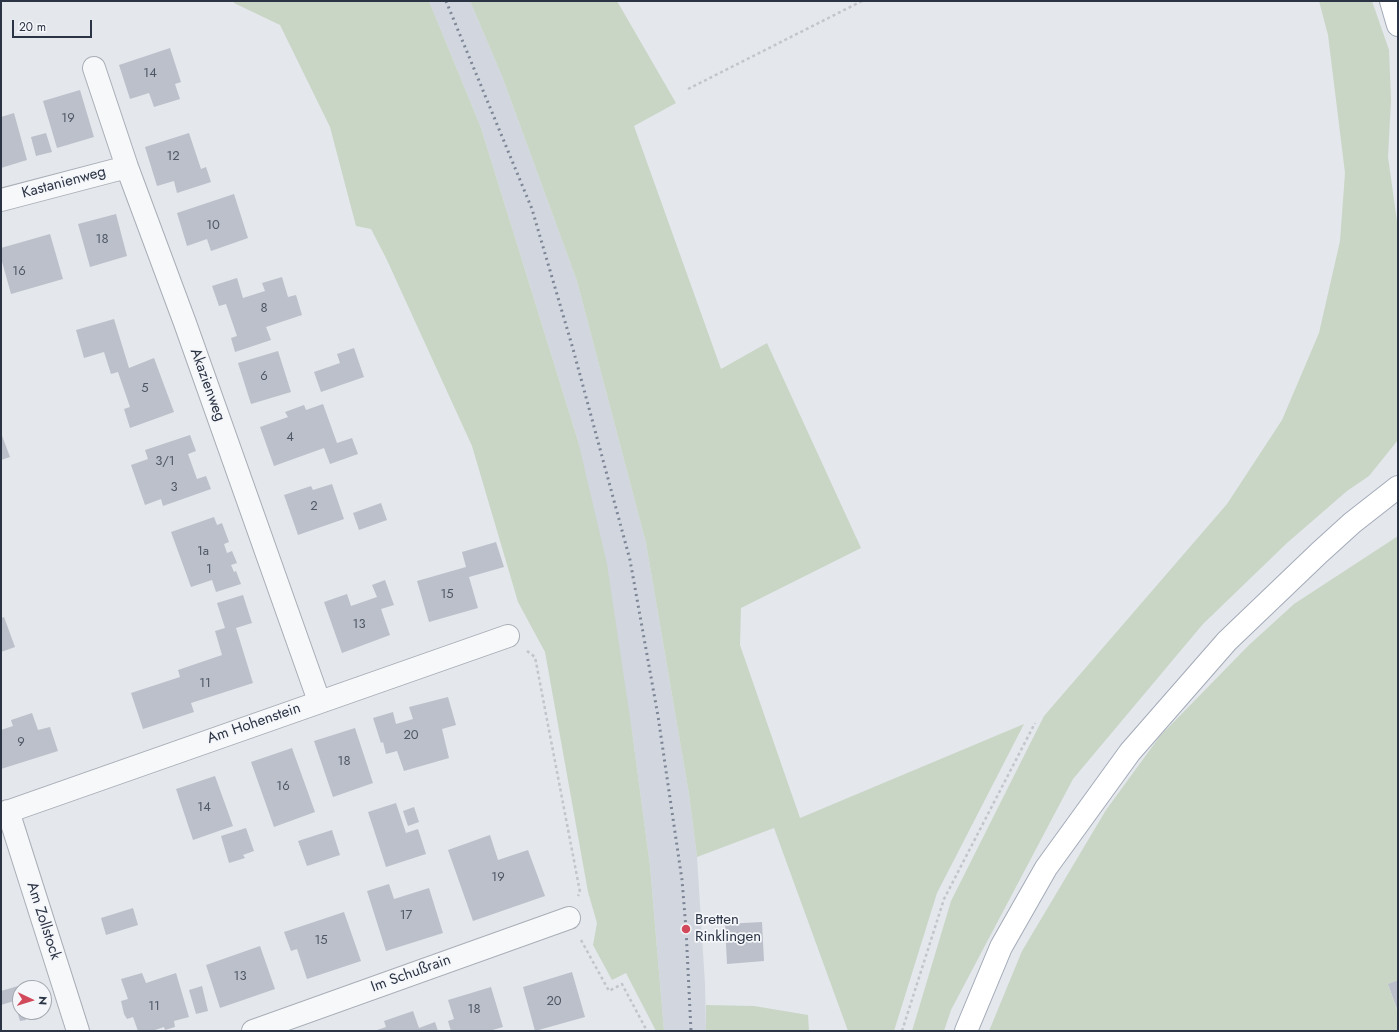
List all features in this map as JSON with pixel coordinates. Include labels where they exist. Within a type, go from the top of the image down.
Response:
[{"type":"main road","points":[[1391,1],[1398,26]]},
{"type":"main road","points":[[966,1031],[1001,947],[1046,868],[1130,752],[1227,641],[1352,523],[1398,487]]},
{"type":"street","name":"Akazienweg","points":[[94,68],[126,167],[188,331],[319,702]]},
{"type":"street","name":"Kastanienweg","points":[[1,200],[126,167]]},
{"type":"street","name":"Am Hohenstein","points":[[5,813],[508,636]]},
{"type":"street","name":"Am Zollstock","points":[[5,813],[78,1031]]},
{"type":"street","name":"Im Schußrain","points":[[253,1031],[569,918]]},
{"type":"path","points":[[688,89],[862,1]]},
{"type":"path","points":[[508,636],[535,657],[580,892],[569,918]]},
{"type":"path","points":[[902,1031],[944,899],[1035,723]]},
{"type":"path","points":[[582,942],[609,991],[622,984],[647,1031]]},
{"type":"shaded area","points":[[429,1],[470,1],[502,76],[577,281],[646,543],[689,794],[697,857],[705,984],[706,1031],[664,1031],[650,866],[632,731],[578,441],[481,128]]},
{"type":"green space","points":[[234,1],[429,1],[481,128],[578,441],[607,564],[632,731],[650,866],[664,1031],[656,1031],[626,973],[612,980],[593,945],[597,923],[588,892],[545,652],[518,602],[472,446],[386,258],[371,229],[356,226],[330,127],[280,25],[234,3]]},
{"type":"green space","points":[[470,1],[617,1],[676,103],[634,126],[721,369],[767,343],[861,548],[741,608],[740,645],[800,818],[1024,724],[937,893],[894,1031],[848,1031],[774,828],[697,857],[689,794],[646,543],[577,281],[502,76]]},
{"type":"green space","points":[[1319,1],[1372,1],[1389,50],[1391,100],[1388,157],[1398,228],[1398,440],[1369,476],[1347,491],[1287,543],[1203,624],[1073,779],[951,1010],[944,1031],[912,1031],[951,901],[1044,716],[1227,504],[1282,420],[1319,333],[1340,241],[1345,173],[1328,35]]},
{"type":"green space","points":[[1398,536],[1398,980],[1388,984],[1398,1013],[1398,1031],[989,1031],[1022,951],[1106,810],[1160,736],[1249,645],[1294,604]]},
{"type":"green space","points":[[706,1005],[754,1006],[808,1015],[809,1031],[706,1031]]},
{"type":"building","points":[[170,48],[181,82],[175,84],[180,99],[154,107],[149,93],[130,99],[119,65]]},
{"type":"building","points":[[80,90],[94,137],[57,148],[43,101]]},
{"type":"building","points":[[14,113],[27,160],[1,168],[1,117]]},
{"type":"building","points":[[46,133],[52,152],[36,156],[31,137]]},
{"type":"building","points":[[189,133],[201,169],[206,167],[211,182],[177,193],[174,181],[157,186],[145,147]]},
{"type":"building","points":[[234,194],[248,238],[211,251],[207,239],[187,246],[177,213]]},
{"type":"building","points":[[116,214],[127,256],[90,267],[78,224]]},
{"type":"building","points":[[50,234],[63,279],[11,294],[1,258],[1,248]]},
{"type":"building","points":[[282,277],[288,297],[296,295],[302,315],[266,327],[271,340],[235,352],[231,338],[237,336],[226,304],[219,306],[212,286],[237,278],[243,298],[265,291],[262,283]]},
{"type":"building","points":[[114,319],[129,368],[154,358],[174,412],[130,428],[124,409],[130,407],[118,372],[111,374],[104,352],[84,358],[76,330]]},
{"type":"building","points":[[354,348],[364,377],[321,392],[314,372],[340,363],[337,354]]},
{"type":"building","points":[[278,351],[291,392],[251,404],[238,363]]},
{"type":"building","points":[[323,404],[337,443],[352,438],[358,454],[330,464],[324,448],[274,466],[260,427],[288,417],[285,412],[304,405],[306,410]]},
{"type":"building","points":[[1,433],[10,457],[1,460]]},
{"type":"building","points":[[190,435],[196,451],[188,454],[197,479],[206,476],[211,489],[163,506],[161,499],[145,505],[131,465],[148,459],[145,450]]},
{"type":"building","points":[[332,484],[344,519],[298,535],[284,495],[311,486],[313,490]]},
{"type":"building","points":[[381,503],[387,520],[359,530],[353,513]]},
{"type":"building","points":[[214,517],[217,525],[222,523],[229,542],[224,544],[227,553],[232,551],[237,563],[231,565],[234,572],[236,571],[241,584],[216,592],[212,580],[191,587],[171,532]]},
{"type":"building","points":[[496,542],[504,567],[469,577],[478,608],[429,622],[417,581],[466,567],[462,552]]},
{"type":"building","points":[[385,580],[394,605],[381,609],[390,635],[342,653],[324,602],[347,594],[351,606],[377,597],[372,585]]},
{"type":"building","points":[[243,595],[252,623],[236,628],[253,683],[191,703],[194,712],[143,729],[131,693],[180,677],[178,670],[222,655],[215,631],[225,628],[217,603]]},
{"type":"building","points":[[4,617],[15,647],[1,652],[1,618]]},
{"type":"building","points":[[448,697],[456,725],[442,729],[449,758],[404,771],[397,751],[386,754],[383,742],[381,743],[373,718],[393,712],[396,724],[413,719],[409,707]]},
{"type":"building","points":[[32,713],[38,730],[50,727],[58,751],[1,769],[1,730],[13,726],[11,720]]},
{"type":"building","points":[[355,728],[373,783],[333,797],[314,741]]},
{"type":"building","points":[[292,748],[315,812],[274,827],[251,762]]},
{"type":"building","points":[[215,776],[233,826],[193,840],[176,789]]},
{"type":"building","points":[[396,803],[406,833],[418,829],[426,854],[386,867],[368,812]]},
{"type":"building","points":[[414,807],[419,822],[408,826],[403,811]]},
{"type":"building","points":[[246,828],[254,851],[243,855],[245,858],[229,863],[221,836]]},
{"type":"building","points":[[332,830],[340,855],[307,866],[298,841]]},
{"type":"building","points":[[490,835],[498,860],[528,850],[545,896],[473,921],[448,850]]},
{"type":"building","points":[[389,884],[394,899],[429,888],[443,933],[386,951],[367,891]]},
{"type":"building","points":[[133,908],[138,925],[106,935],[101,918]]},
{"type":"building","points":[[344,912],[361,961],[307,979],[297,949],[291,951],[284,932]]},
{"type":"building","points":[[762,922],[764,961],[727,964],[725,924]]},
{"type":"building","points":[[260,946],[275,989],[220,1008],[206,965]]},
{"type":"building","points":[[572,972],[585,1017],[535,1031],[523,987]]},
{"type":"building","points":[[142,973],[146,983],[176,973],[189,1017],[174,1021],[175,1027],[165,1030],[164,1027],[152,1031],[138,1031],[133,1017],[127,1019],[124,1014],[121,1001],[128,999],[121,979]]},
{"type":"building","points":[[1398,980],[1398,1012],[1388,984]]},
{"type":"building","points":[[202,986],[208,1011],[196,1014],[189,990]]},
{"type":"building","points":[[491,987],[503,1027],[489,1031],[451,1031],[448,1021],[454,1019],[448,1000]]},
{"type":"building","points":[[12,988],[12,1002],[1,1005],[1,991]]},
{"type":"building","points":[[413,1011],[419,1028],[435,1022],[438,1031],[374,1031],[386,1027],[384,1021]]},
{"type":"railway","points":[[446,1],[532,209],[573,349],[630,560],[658,716],[682,880],[691,1031]]},
{"type":"place","name":"Bretten Rinklingen","points":[[686,929]]}]
